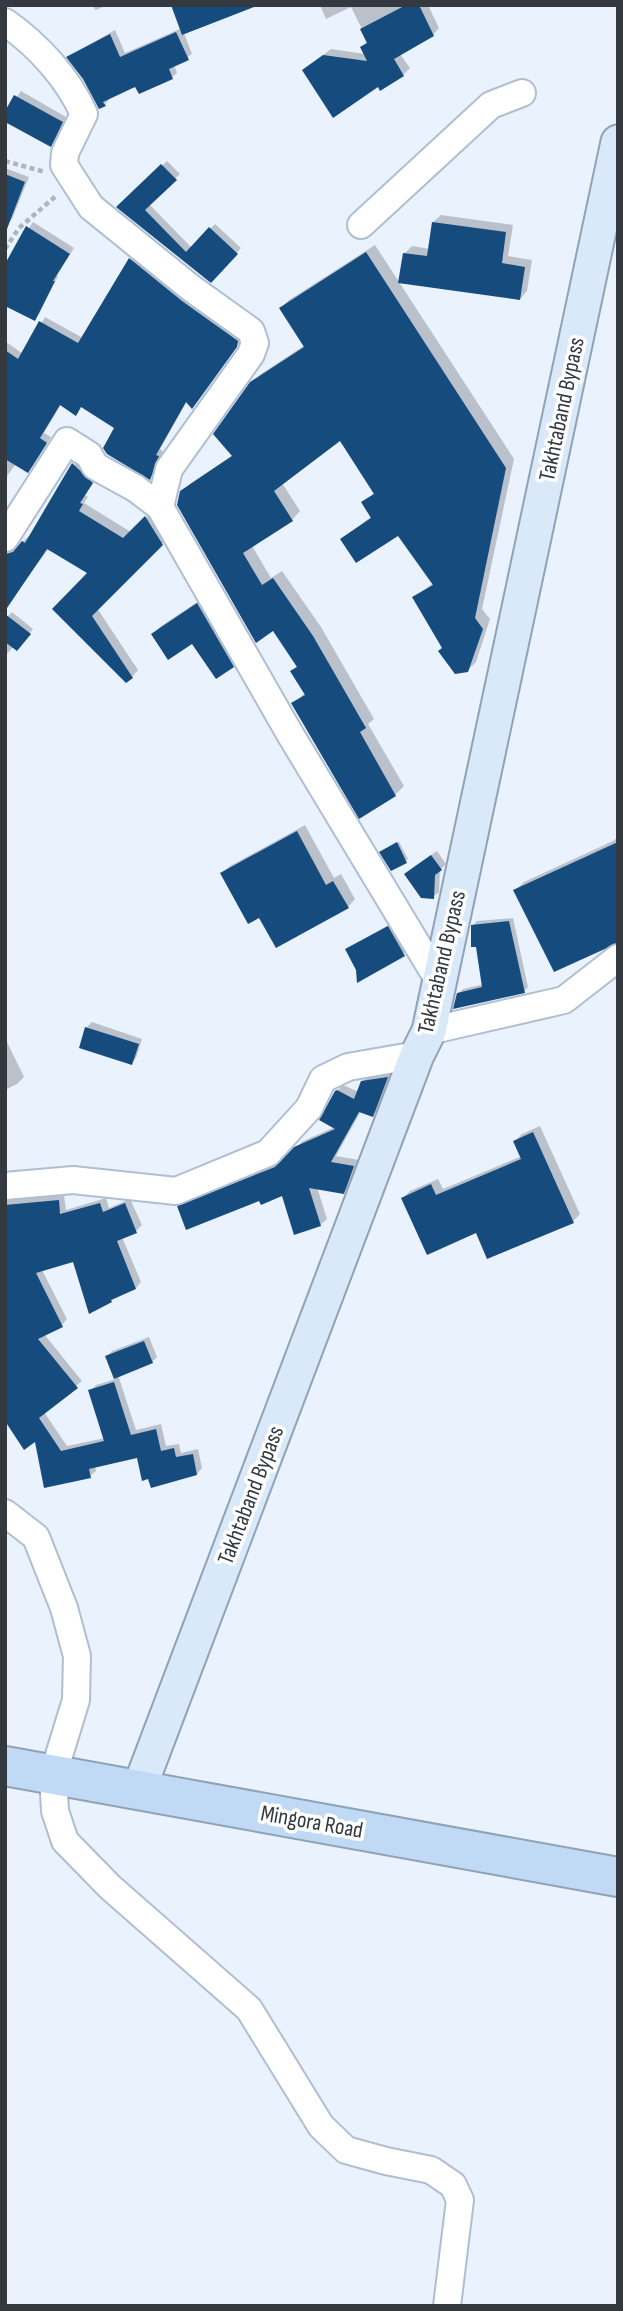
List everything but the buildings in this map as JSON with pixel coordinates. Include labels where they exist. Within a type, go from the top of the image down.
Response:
[{"type":"highway","name":"Mingora Road","points":[[5,1766],[618,1877]]},
{"type":"main road","name":"Takhtaband Bypass","points":[[139,1790],[423,1043],[439,981],[618,142]]},
{"type":"street","points":[[5,22],[48,60],[76,96],[84,114],[65,153],[64,165],[91,207],[191,288],[251,331],[255,343],[251,354],[169,469],[160,507]]},
{"type":"street","points":[[361,225],[491,105],[522,93]]},
{"type":"street","points":[[5,538],[67,441],[89,455],[94,466],[135,488],[160,507],[290,734],[439,981]]},
{"type":"street","points":[[5,1186],[73,1180],[176,1191],[268,1153],[309,1108],[323,1079],[348,1067],[564,1000],[618,958]]},
{"type":"street","points":[[5,1513],[36,1537],[64,1608],[77,1656],[76,1700],[53,1775],[55,1811],[65,1841],[110,1887],[249,2009],[321,2126],[346,2150],[431,2170],[453,2185],[460,2200],[447,2306]]},
{"type":"path","points":[[5,249],[19,228],[73,180]]}]
